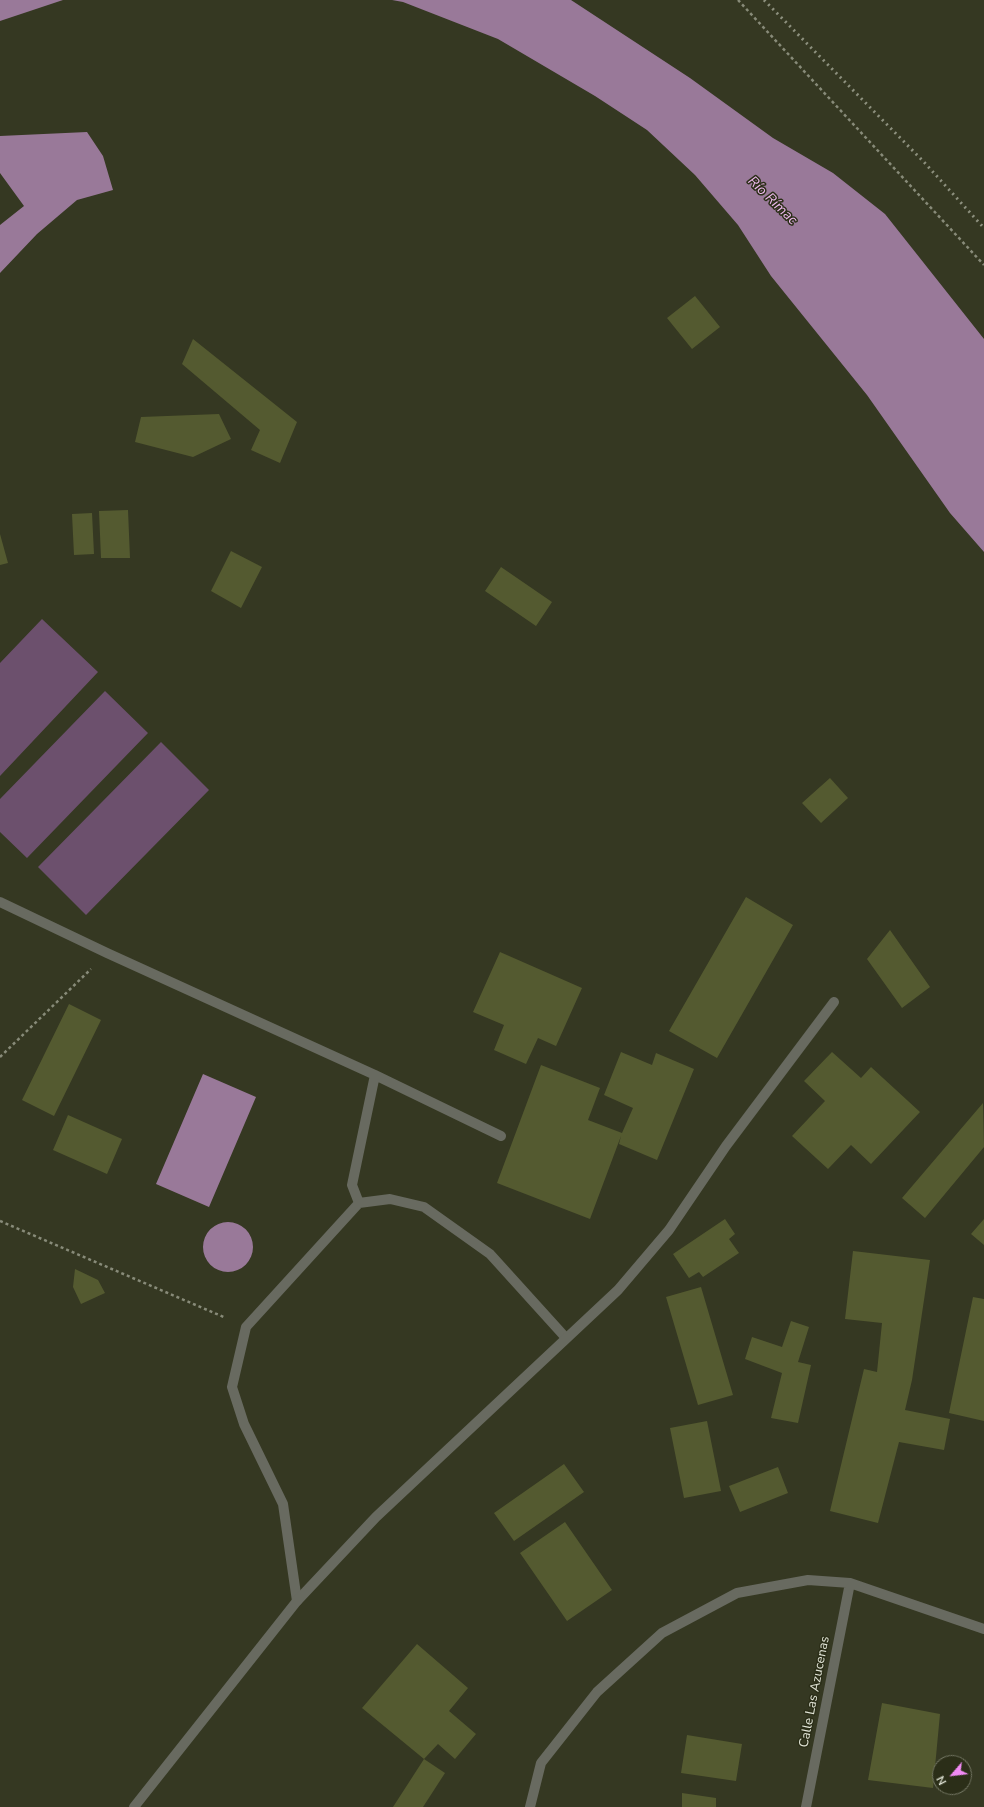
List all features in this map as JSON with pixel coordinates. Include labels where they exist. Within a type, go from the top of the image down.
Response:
[{"type":"street","points":[[0,902],[107,953],[375,1075],[501,1136]]},
{"type":"street","points":[[134,1807],[297,1601],[376,1517],[618,1290],[669,1230],[726,1146],[834,1002]]},
{"type":"street","points":[[359,1203],[352,1185],[375,1075]]},
{"type":"street","points":[[297,1601],[283,1504],[244,1424],[232,1387],[246,1327],[359,1203],[390,1199],[424,1207],[490,1254],[566,1338]]},
{"type":"street","points":[[530,1807],[541,1763],[597,1692],[662,1633],[737,1593],[808,1580],[850,1583],[984,1629]]},
{"type":"street","name":"Calle Las Azucenas","points":[[806,1807],[850,1583]]},
{"type":"path","points":[[738,0],[984,265]]},
{"type":"path","points":[[0,1057],[107,953]]},
{"type":"path","points":[[0,1221],[246,1327]]},
{"type":"shaded area","points":[[42,619],[98,672],[0,776],[0,663]]},
{"type":"shaded area","points":[[105,691],[148,733],[27,858],[0,832],[0,799]]},
{"type":"shaded area","points":[[161,742],[209,790],[86,915],[38,867]]},
{"type":"water","points":[[0,0],[63,0],[0,21]]},
{"type":"water","name":"Río Rímac","points":[[392,0],[571,0],[690,78],[773,138],[833,173],[885,214],[984,339],[984,552],[950,513],[867,395],[771,276],[738,225],[695,175],[647,130],[595,96],[498,39],[403,2]]},
{"type":"water","points":[[87,132],[103,156],[113,190],[77,200],[37,234],[0,273],[0,225],[24,206],[0,173],[0,136]]},
{"type":"water","points":[[203,1074],[256,1097],[209,1207],[156,1184]]},
{"type":"water","points":[[228,1222],[238,1224],[246,1229],[251,1237],[253,1247],[251,1257],[246,1265],[238,1270],[228,1272],[218,1270],[210,1265],[205,1257],[203,1247],[205,1237],[210,1229],[218,1224]]},
{"type":"building","points":[[695,296],[720,327],[692,349],[667,318]]},
{"type":"building","points":[[193,339],[297,422],[280,463],[251,450],[260,430],[182,364]]},
{"type":"building","points":[[219,414],[231,439],[193,457],[135,442],[141,417]]},
{"type":"building","points":[[128,510],[130,558],[101,558],[99,511]]},
{"type":"building","points":[[92,513],[94,554],[74,555],[72,514]]},
{"type":"building","points":[[0,534],[8,563],[0,565]]},
{"type":"building","points":[[231,551],[262,567],[241,608],[211,591]]},
{"type":"building","points":[[501,567],[552,602],[536,626],[485,591]]},
{"type":"building","points":[[830,778],[848,798],[821,823],[802,803]]},
{"type":"building","points":[[746,897],[793,925],[717,1058],[669,1031]]},
{"type":"building","points":[[890,930],[930,987],[902,1008],[867,959]]},
{"type":"building","points":[[500,952],[582,988],[556,1046],[538,1038],[526,1064],[494,1050],[504,1025],[473,1012]]},
{"type":"building","points":[[69,1004],[101,1020],[54,1116],[22,1100]]},
{"type":"building","points":[[621,1052],[652,1065],[656,1053],[694,1069],[657,1160],[619,1144],[621,1136],[590,1219],[497,1183],[541,1065],[600,1088],[588,1120],[622,1133],[633,1108],[604,1095]]},
{"type":"building","points":[[832,1052],[861,1078],[871,1067],[920,1112],[871,1164],[851,1145],[828,1169],[792,1136],[825,1101],[804,1081]]},
{"type":"building","points":[[983,1103],[984,1147],[925,1218],[902,1198]]},
{"type":"building","points":[[68,1115],[122,1139],[107,1174],[53,1150]]},
{"type":"building","points":[[725,1219],[735,1234],[729,1239],[739,1253],[703,1277],[699,1272],[689,1278],[673,1254]]},
{"type":"building","points":[[984,1219],[984,1245],[971,1234]]},
{"type":"building","points":[[853,1251],[930,1260],[912,1380],[905,1410],[950,1419],[944,1450],[899,1442],[878,1523],[830,1511],[864,1369],[877,1372],[882,1323],[845,1319]]},
{"type":"building","points":[[75,1269],[98,1280],[105,1293],[81,1304],[73,1287]]},
{"type":"building","points":[[701,1287],[733,1395],[698,1405],[666,1297]]},
{"type":"building","points":[[973,1297],[984,1299],[984,1421],[949,1413]]},
{"type":"building","points":[[791,1321],[809,1327],[798,1362],[811,1365],[798,1423],[771,1418],[782,1373],[745,1359],[752,1337],[782,1347]]},
{"type":"building","points":[[707,1421],[721,1491],[684,1498],[670,1428]]},
{"type":"building","points":[[564,1464],[584,1492],[514,1541],[494,1513]]},
{"type":"building","points":[[778,1467],[788,1493],[740,1512],[729,1486]]},
{"type":"building","points":[[565,1522],[612,1590],[567,1621],[520,1553]]},
{"type":"building","points":[[417,1644],[468,1688],[449,1711],[476,1734],[455,1759],[438,1744],[424,1759],[362,1708]]},
{"type":"building","points":[[882,1703],[940,1714],[936,1755],[932,1755],[932,1788],[868,1780]]},
{"type":"building","points":[[687,1735],[742,1744],[736,1781],[681,1773]]},
{"type":"building","points":[[424,1759],[445,1773],[423,1807],[393,1807]]},
{"type":"building","points":[[682,1793],[716,1798],[716,1807],[682,1807]]},
{"type":"railway","points":[[764,0],[923,161],[984,228]]}]
